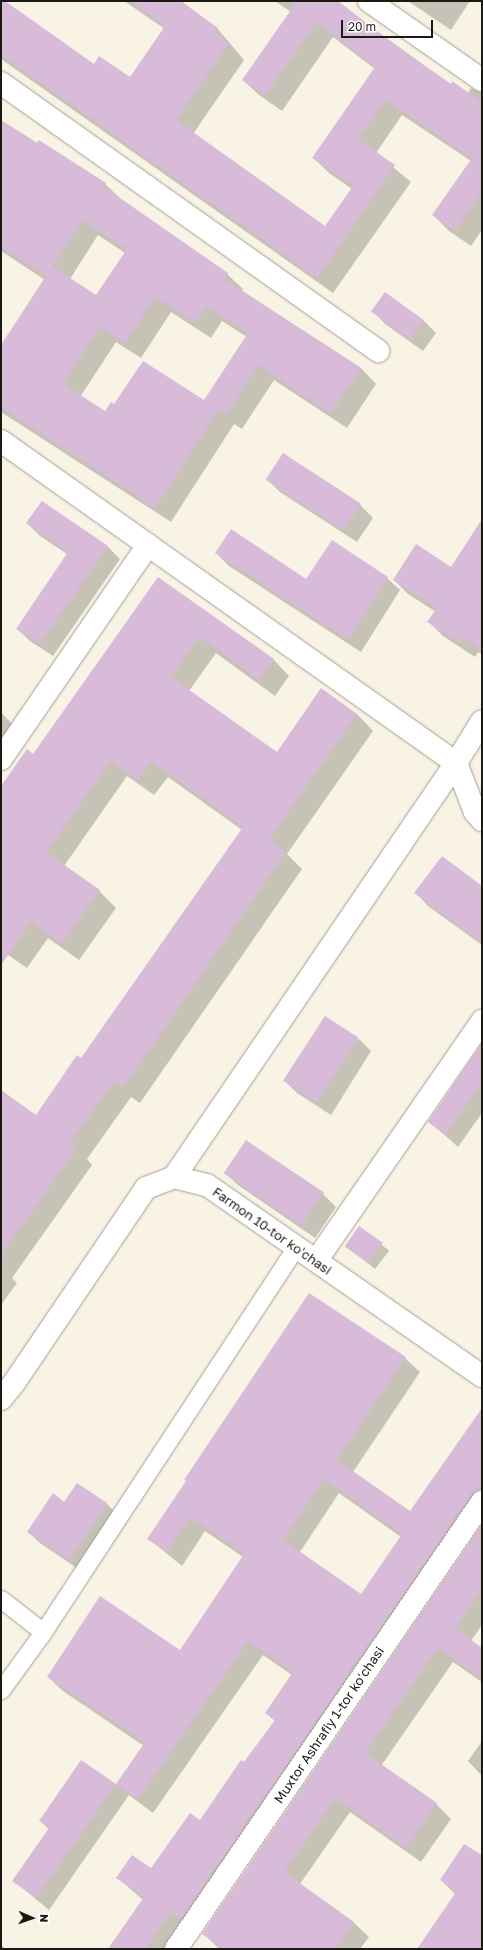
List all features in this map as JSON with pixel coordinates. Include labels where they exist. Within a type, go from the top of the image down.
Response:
[{"type":"street","points":[[369,1],[482,80]]},
{"type":"street","points":[[1,83],[378,351]]},
{"type":"street","points":[[1,441],[456,763],[476,812],[482,820]]},
{"type":"street","points":[[1,759],[148,545]]},
{"type":"street","points":[[1,1399],[14,1383],[146,1188],[174,1177],[456,763],[482,721]]},
{"type":"street","points":[[316,1261],[482,1021]]},
{"type":"street","name":"Farmon 10-tor koʻchasi","points":[[174,1177],[207,1185],[482,1376]]},
{"type":"street","name":"Muxtor Ashrafiy 1-tor koʻchasi","points":[[176,1949],[482,1502]]},
{"type":"lane","points":[[1,1690],[43,1632],[296,1247]]},
{"type":"lane","points":[[1,1599],[43,1632]]},
{"type":"building","points":[[1,1],[5,1],[94,64],[99,56],[130,77],[165,26],[130,1],[180,1],[218,28],[214,33],[229,43],[176,120],[325,226],[353,186],[312,158],[375,67],[317,22],[265,96],[242,80],[295,4],[291,1],[338,1],[392,43],[451,84],[452,81],[482,102],[482,192],[455,231],[432,215],[472,158],[386,100],[358,139],[395,165],[317,278],[1,55]]},
{"type":"building","points":[[1,120],[37,143],[39,140],[106,183],[104,187],[228,273],[224,279],[361,368],[331,414],[258,365],[226,415],[218,410],[155,508],[1,407],[1,345],[46,276],[1,247]],"holes":[[[82,220],[127,249],[96,295],[52,266]],[[155,297],[195,323],[206,306],[248,333],[204,400],[143,361],[114,404],[111,402],[105,411],[63,384],[100,327],[125,343]]]},
{"type":"building","points":[[385,292],[424,320],[410,340],[371,311]]},
{"type":"building","points":[[283,453],[361,504],[344,530],[266,480]]},
{"type":"building","points":[[42,501],[108,546],[40,644],[16,629],[68,552],[26,523]]},
{"type":"building","points":[[482,519],[482,650],[463,638],[460,643],[427,622],[437,608],[393,580],[416,544],[451,567]]},
{"type":"building","points":[[231,529],[306,579],[332,540],[388,577],[348,640],[215,553]]},
{"type":"building","points":[[158,577],[274,659],[259,680],[199,637],[171,677],[277,752],[321,688],[357,714],[269,840],[286,852],[123,1088],[114,1081],[70,1143],[77,1148],[1,1255],[1,1090],[36,1115],[77,1055],[81,1058],[243,827],[151,761],[138,780],[111,761],[46,852],[100,890],[62,944],[31,922],[1,965],[1,786],[27,749],[33,754]]},
{"type":"building","points":[[442,856],[482,886],[482,943],[414,893]]},
{"type":"building","points":[[325,1016],[359,1038],[317,1102],[283,1081]]},
{"type":"building","points":[[482,1043],[482,1082],[445,1135],[428,1122]]},
{"type":"building","points":[[246,1140],[324,1193],[302,1226],[224,1173]]},
{"type":"building","points":[[359,1226],[383,1243],[368,1263],[345,1246]]},
{"type":"building","points":[[309,1293],[406,1357],[337,1460],[410,1511],[482,1408],[482,1490],[472,1495],[181,1919],[171,1912],[145,1949],[108,1949],[144,1897],[116,1878],[132,1855],[151,1868],[190,1813],[200,1820],[241,1760],[244,1762],[275,1720],[265,1713],[293,1672],[248,1641],[138,1799],[116,1784],[145,1742],[47,1677],[100,1596],[180,1650],[244,1554],[190,1517],[167,1552],[147,1539],[186,1481],[184,1480]],"holes":[[[324,1479],[402,1534],[361,1594],[283,1540]]]},
{"type":"building","points":[[77,1483],[107,1503],[69,1560],[27,1532],[53,1493],[64,1502]]},
{"type":"building","points":[[482,1524],[482,1589],[455,1628],[482,1648],[482,1679],[438,1648],[365,1753],[437,1803],[406,1848],[335,1798],[284,1872],[354,1922],[336,1949],[224,1949],[202,1934]]},
{"type":"building","points":[[81,1760],[116,1784],[36,1898],[12,1881],[49,1828],[39,1821]]},
{"type":"building","points":[[464,1844],[482,1855],[482,1949],[417,1949],[456,1892],[440,1880]]}]
